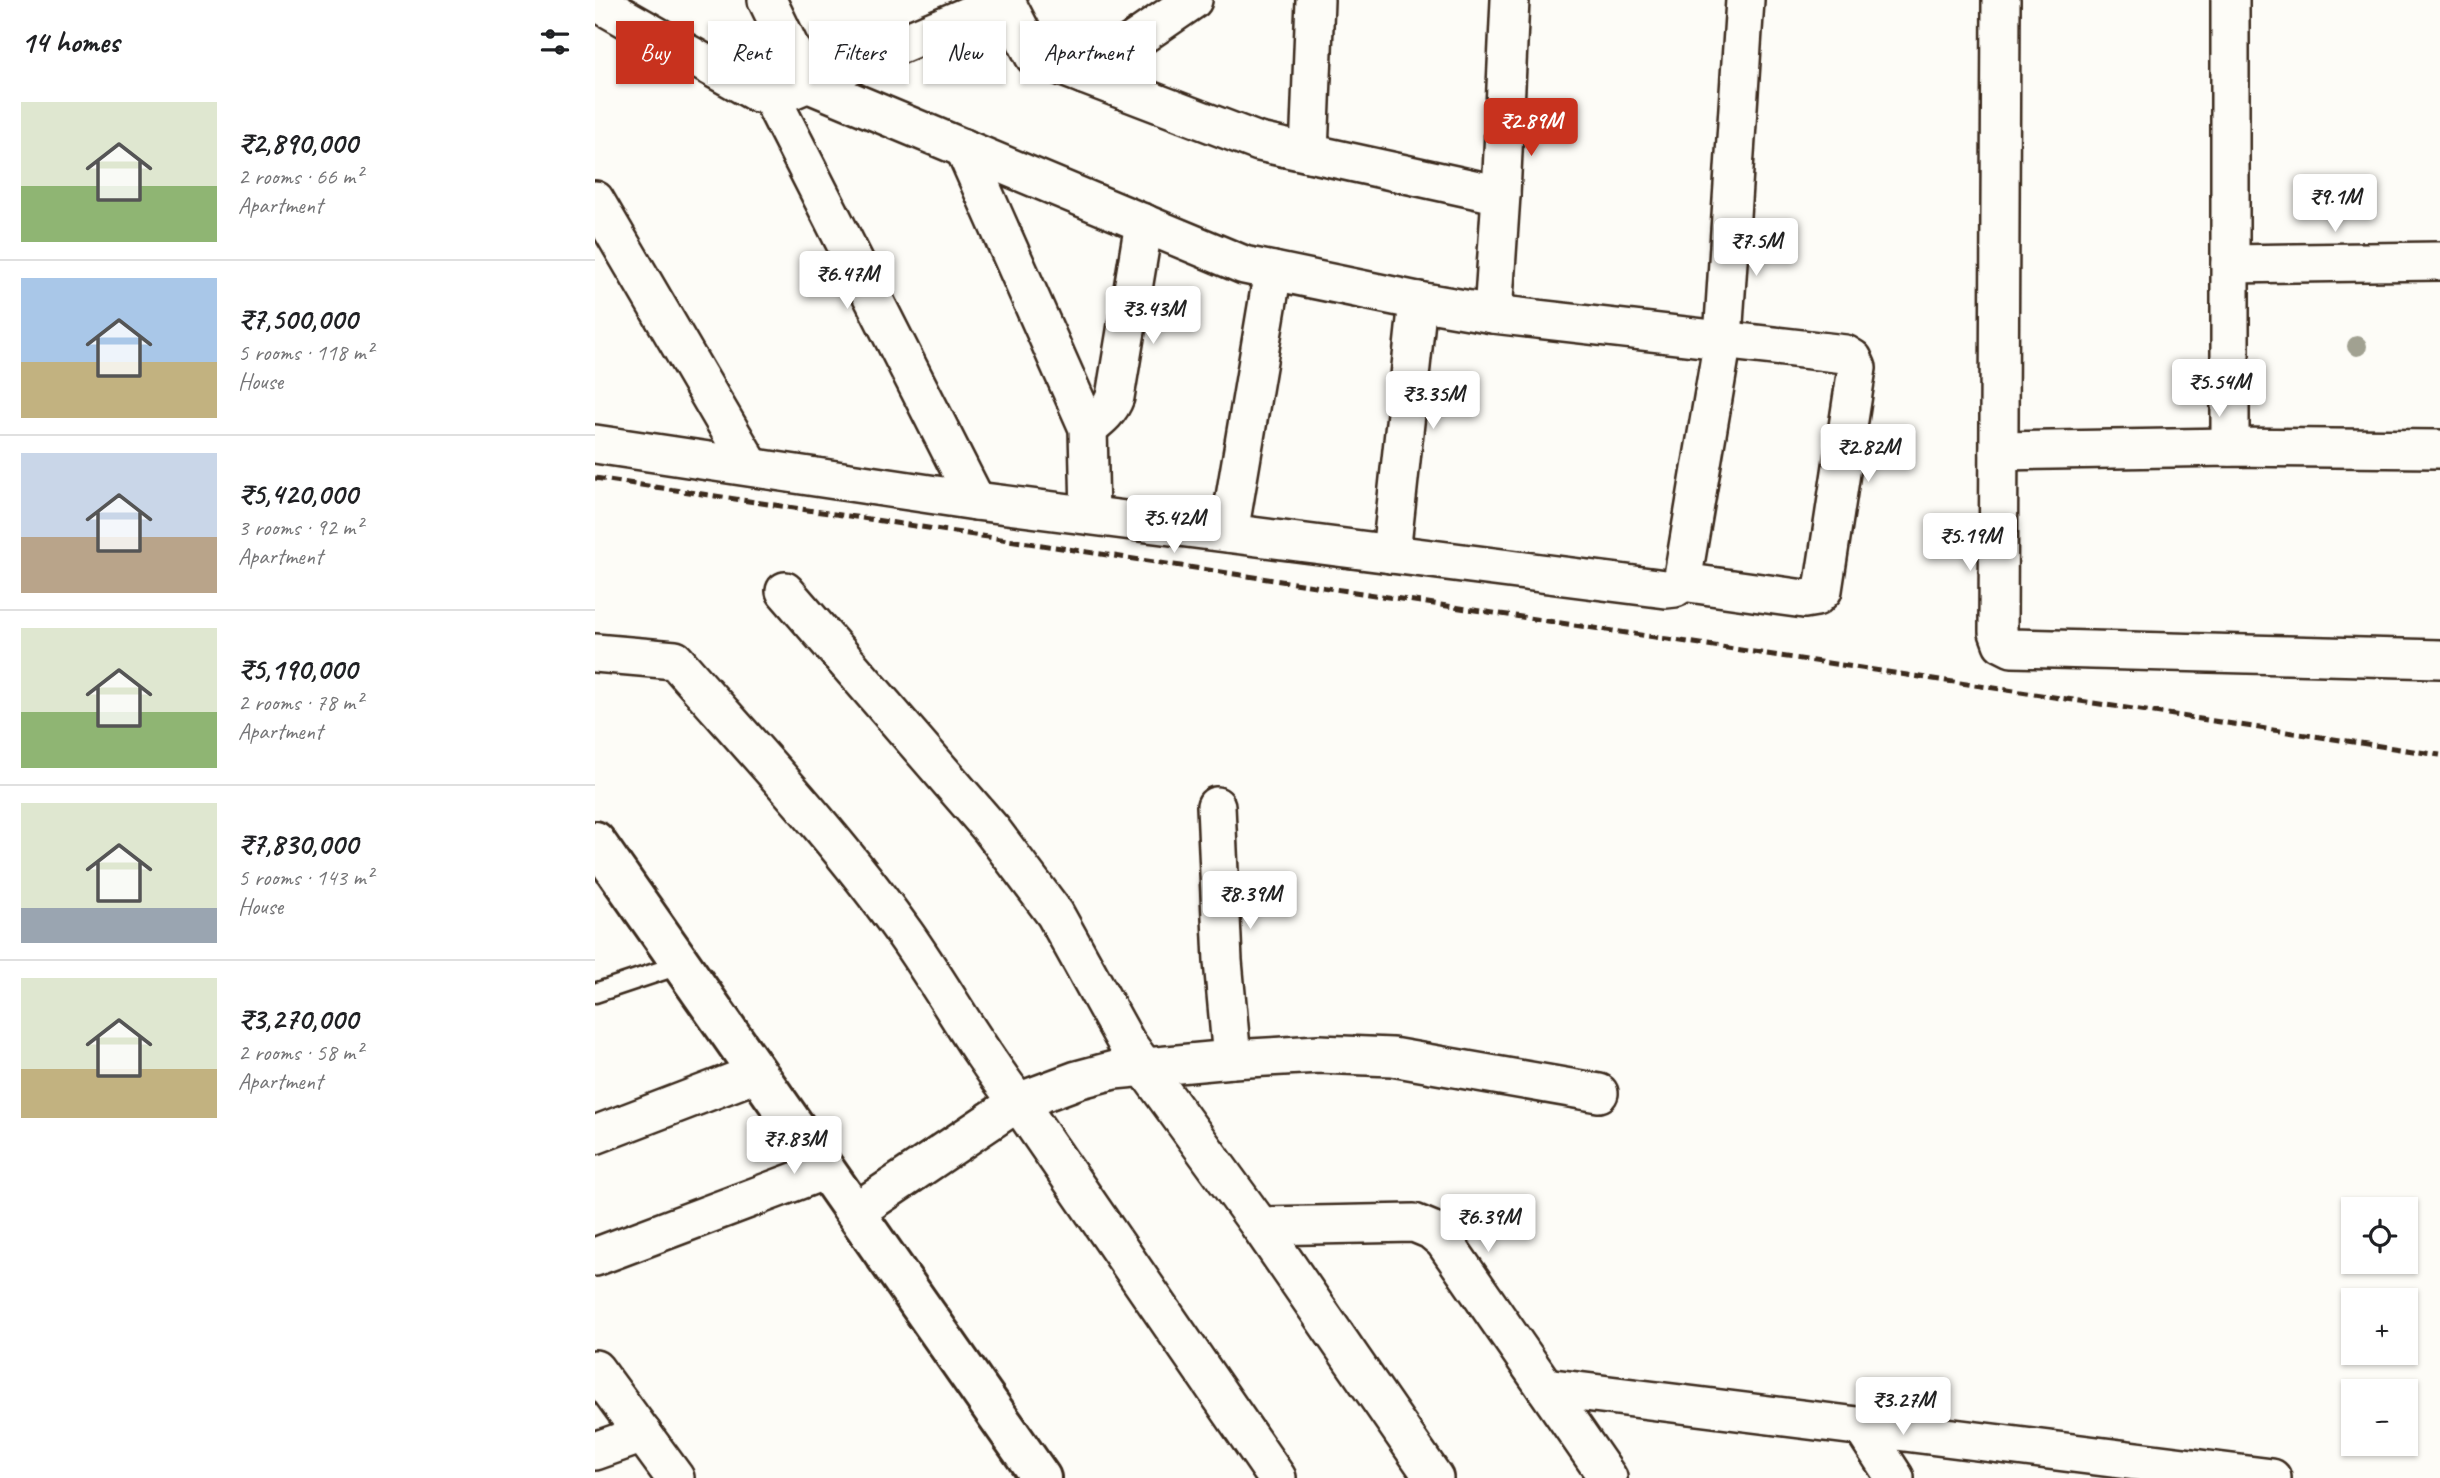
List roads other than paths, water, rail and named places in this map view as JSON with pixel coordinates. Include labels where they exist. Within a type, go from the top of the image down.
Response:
[{"type":"main road","points":[[595,841],[1041,1478]]},
{"type":"street","points":[[767,0],[807,83],[1244,265],[1493,314],[1845,354],[1853,359],[1857,368],[1823,590],[1816,597],[1804,599],[1682,582]]},
{"type":"street","points":[[595,1],[757,93],[770,94],[792,90],[1005,0],[1020,29]]},
{"type":"street","points":[[1156,25],[1193,0]]},
{"type":"street","points":[[1309,153],[1315,0]]},
{"type":"street","points":[[1493,314],[1510,0]]},
{"type":"street","points":[[595,444],[976,501],[1666,589],[1675,588],[1682,582],[1723,340],[1745,0]]},
{"type":"street","points":[[2001,0],[1998,632],[2002,643],[2012,648],[2440,659]]},
{"type":"street","points":[[2230,0],[2231,447]]},
{"type":"street","points":[[1108,84],[1259,142],[1501,195]]},
{"type":"street","points":[[770,94],[976,501]]},
{"type":"street","points":[[964,148],[1088,428],[1090,515]]},
{"type":"street","points":[[595,200],[750,466]]},
{"type":"street","points":[[1088,428],[1104,415],[1115,397],[1144,223]]},
{"type":"street","points":[[2230,264],[2440,261]]},
{"type":"street","points":[[1229,533],[1273,271]]},
{"type":"street","points":[[1391,554],[1418,301]]},
{"type":"street","points":[[1999,451],[2231,447],[2440,449]]},
{"type":"street","points":[[785,591],[991,829],[1055,914],[1115,1026],[1260,1226],[1434,1478]]},
{"type":"street","points":[[595,653],[675,660],[811,815],[905,934],[996,1074],[1277,1478]]},
{"type":"street","points":[[1216,806],[1222,947],[1231,1059]]},
{"type":"street","points":[[855,1212],[1018,1102],[1077,1080],[1114,1070],[1319,1054],[1392,1057],[1599,1093]]},
{"type":"street","points":[[595,1135],[757,1073]]},
{"type":"street","points":[[595,1257],[825,1170]]},
{"type":"street","points":[[1260,1226],[1414,1223],[1431,1230],[1444,1241],[1608,1478]]},
{"type":"street","points":[[595,1369],[675,1478]]},
{"type":"street","points":[[1545,1387],[2272,1478]]},
{"type":"street","points":[[1862,1427],[1895,1478]]},
{"type":"street","points":[[595,1451],[643,1434]]},
{"type":"lane","points":[[595,993],[682,964]]},
{"type":"railway","points":[[595,478],[2440,755]]}]
